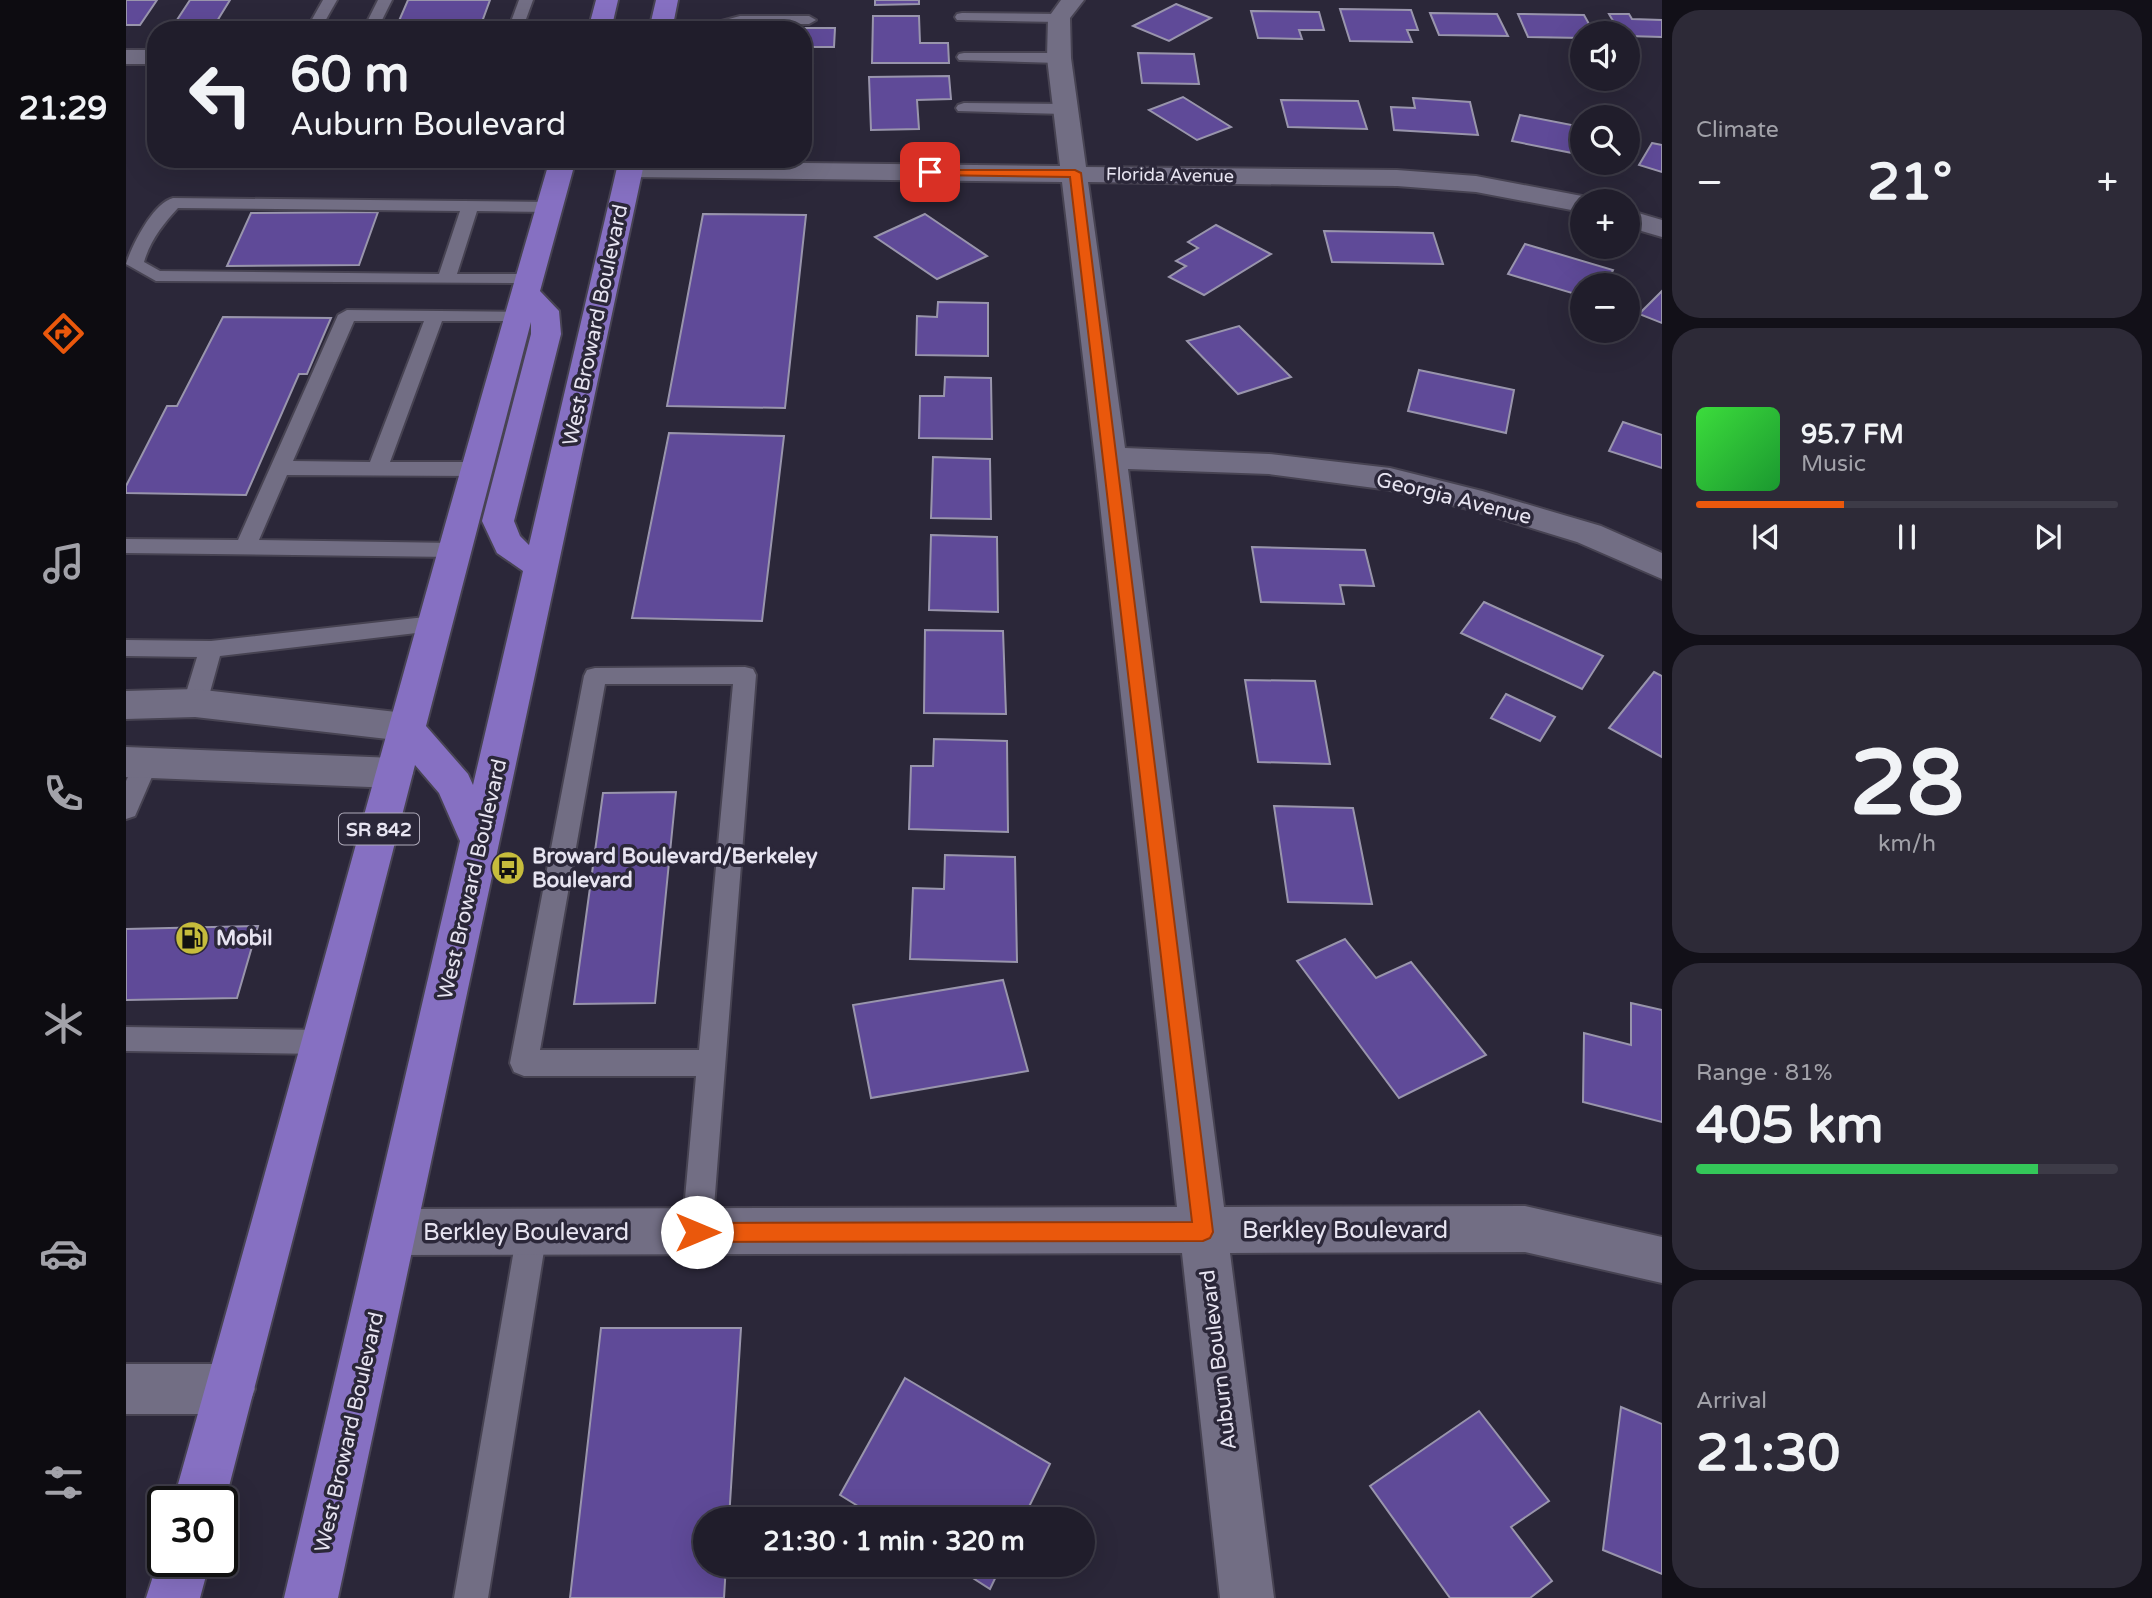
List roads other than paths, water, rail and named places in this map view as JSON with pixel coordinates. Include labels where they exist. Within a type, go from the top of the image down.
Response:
[{"type":"main road","points":[[601,21],[607,0]]},
{"type":"main road","points":[[662,21],[667,0]]},
{"type":"main road","name":"SR 842","points":[[203,1486],[475,468],[561,168]]},
{"type":"main road","name":"West Broward Boulevard","points":[[311,1598],[630,168]]},
{"type":"main road","points":[[525,296],[545,311],[545,334],[498,521],[502,539],[512,551],[542,567]]},
{"type":"main road","points":[[405,727],[454,785],[480,842]]},
{"type":"main road","points":[[173,1598],[179,1577]]},
{"type":"street","name":"Auburn Boulevard","points":[[1066,9],[1059,58],[1111,458],[1247,1598]]},
{"type":"street","points":[[126,57],[147,57]]},
{"type":"street","name":"Florida Avenue","points":[[812,167],[1397,178],[1476,184],[1570,202]]},
{"type":"street","points":[[1640,222],[1662,229]]},
{"type":"street","name":"Georgia Avenue","points":[[1111,458],[1269,464],[1390,479],[1482,502],[1589,534],[1662,567]]},
{"type":"street","points":[[126,705],[195,703],[405,727]]},
{"type":"street","points":[[136,762],[394,773]]},
{"type":"street","name":"Berkley Boulevard","points":[[394,1232],[1203,1232],[1525,1229],[1662,1260]]},
{"type":"street","points":[[126,1389],[230,1389]]},
{"type":"lane","points":[[318,21],[330,0]]},
{"type":"lane","points":[[374,21],[385,0]]},
{"type":"lane","points":[[518,21],[526,0]]},
{"type":"lane","points":[[962,17],[1066,9]]},
{"type":"lane","points":[[734,21],[808,20]]},
{"type":"lane","points":[[964,57],[1059,58]]},
{"type":"lane","points":[[964,108],[1065,108]]},
{"type":"lane","points":[[525,296],[446,279],[156,276],[135,264],[138,249],[153,223],[173,204],[550,207]]},
{"type":"lane","points":[[446,279],[470,206]]},
{"type":"lane","points":[[245,548],[347,315],[435,316],[525,296]]},
{"type":"lane","points":[[378,468],[435,316]]},
{"type":"lane","points":[[279,468],[475,468]]},
{"type":"lane","points":[[126,547],[454,550]]},
{"type":"lane","points":[[126,648],[211,649],[434,624]]},
{"type":"lane","points":[[195,703],[211,649]]},
{"type":"lane","points":[[697,1232],[712,1063],[745,675],[595,676],[524,1063],[712,1063]]},
{"type":"lane","points":[[126,809],[136,762]]},
{"type":"lane","points":[[126,1039],[323,1042]]},
{"type":"lane","points":[[471,1598],[532,1232]]},
{"type":"place","name":"Broward Boulevard/Berkeley Boulevard","points":[[508,868]]},
{"type":"place","name":"Mobil","points":[[192,938]]}]
